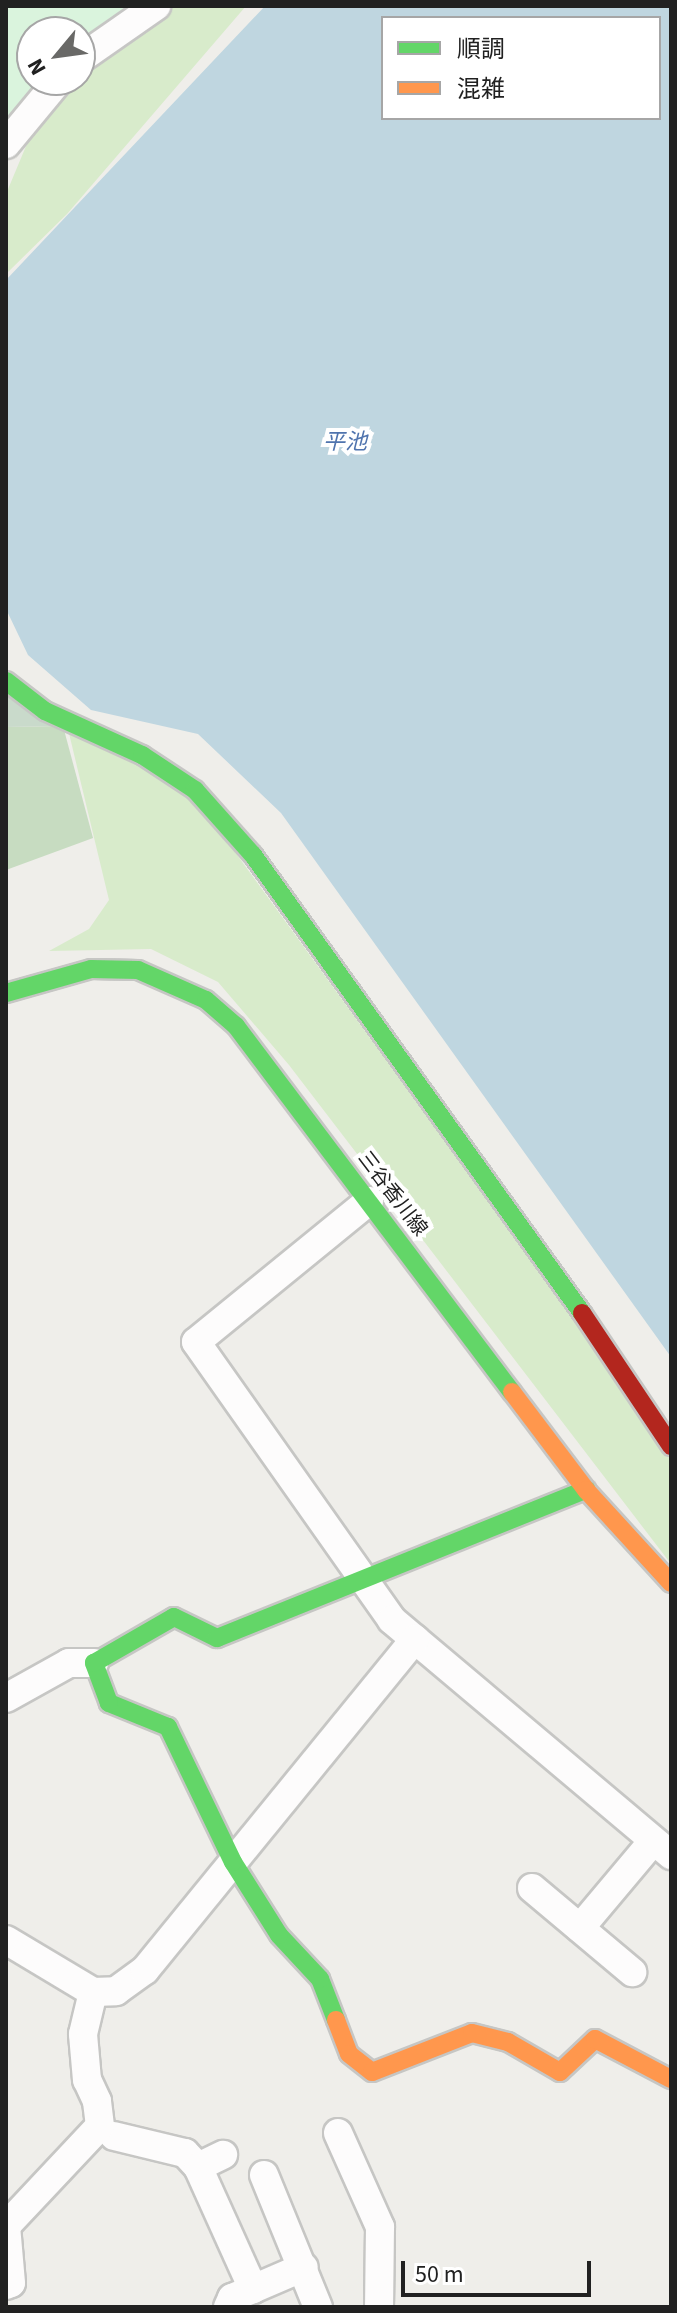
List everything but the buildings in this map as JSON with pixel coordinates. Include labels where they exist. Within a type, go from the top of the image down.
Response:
[{"type":"street","points":[[96,48],[156,6]]},
{"type":"street","points":[[6,144],[46,96]]},
{"type":"street","points":[[6,681],[45,711],[142,755],[195,790],[253,855],[526,1228],[671,1446]]},
{"type":"street","name":"三谷香川線","points":[[6,993],[91,969],[138,970],[206,1000],[265,1061],[586,1490],[671,1583]]},
{"type":"street","points":[[369,1201],[196,1342],[392,1620],[662,1848],[580,1928]]},
{"type":"street","points":[[6,1698],[69,1663],[94,1663],[174,1617],[217,1638],[586,1490]]},
{"type":"street","points":[[6,1940],[93,1992],[116,1991],[145,1970],[415,1639]]},
{"type":"street","points":[[94,1663],[109,1703],[168,1727],[233,1862],[279,1935],[320,1979],[349,2054],[372,2072],[472,2033],[508,2042],[560,2072],[595,2039],[671,2079]]},
{"type":"street","points":[[532,1888],[632,1972]]},
{"type":"street","points":[[6,2285],[11,2283],[6,2226],[100,2126],[97,2101],[87,2080],[83,2034],[93,1992]]},
{"type":"street","points":[[338,2133],[380,2227],[379,2307]]},
{"type":"street","points":[[114,2136],[211,2161],[253,2289]]},
{"type":"street","points":[[264,2175],[318,2307]]},
{"type":"street","points":[[228,2307],[232,2298],[304,2267]]},
{"type":"green space","points":[[6,6],[142,6],[113,28],[96,35],[96,16],[16,16],[16,96],[33,96],[6,130]]},
{"type":"green space","points":[[168,6],[246,6],[67,214],[6,274],[6,194],[39,115],[55,96],[96,96],[96,54]]},
{"type":"green space","points":[[6,687],[63,726],[6,727]]},
{"type":"green space","points":[[67,725],[192,793],[671,1452],[671,1564],[289,1065],[218,982],[151,949],[49,951],[89,929],[109,900]]},
{"type":"green space","points":[[63,726],[93,838],[6,870],[6,727]]},
{"type":"water","name":"平池","points":[[265,6],[671,6],[671,1357],[281,813],[198,734],[91,710],[28,655],[6,609],[6,280]]},
{"type":"traffic: fast","points":[[6,681],[45,711],[142,755],[195,790],[253,855],[582,1313]]},
{"type":"traffic: fast","points":[[6,993],[91,969],[138,970],[206,1000],[236,1026],[512,1392]]},
{"type":"traffic: fast","points":[[336,2020],[320,1979],[279,1935],[233,1862],[168,1727],[109,1703],[94,1663],[174,1617],[217,1638],[586,1490]]},
{"type":"traffic: slow","points":[[512,1392],[586,1490],[671,1583]]},
{"type":"traffic: slow","points":[[336,2020],[349,2054],[372,2072],[472,2033],[508,2042],[560,2072],[595,2039],[671,2079]]},
{"type":"traffic: jam","points":[[582,1313],[671,1446]]}]
